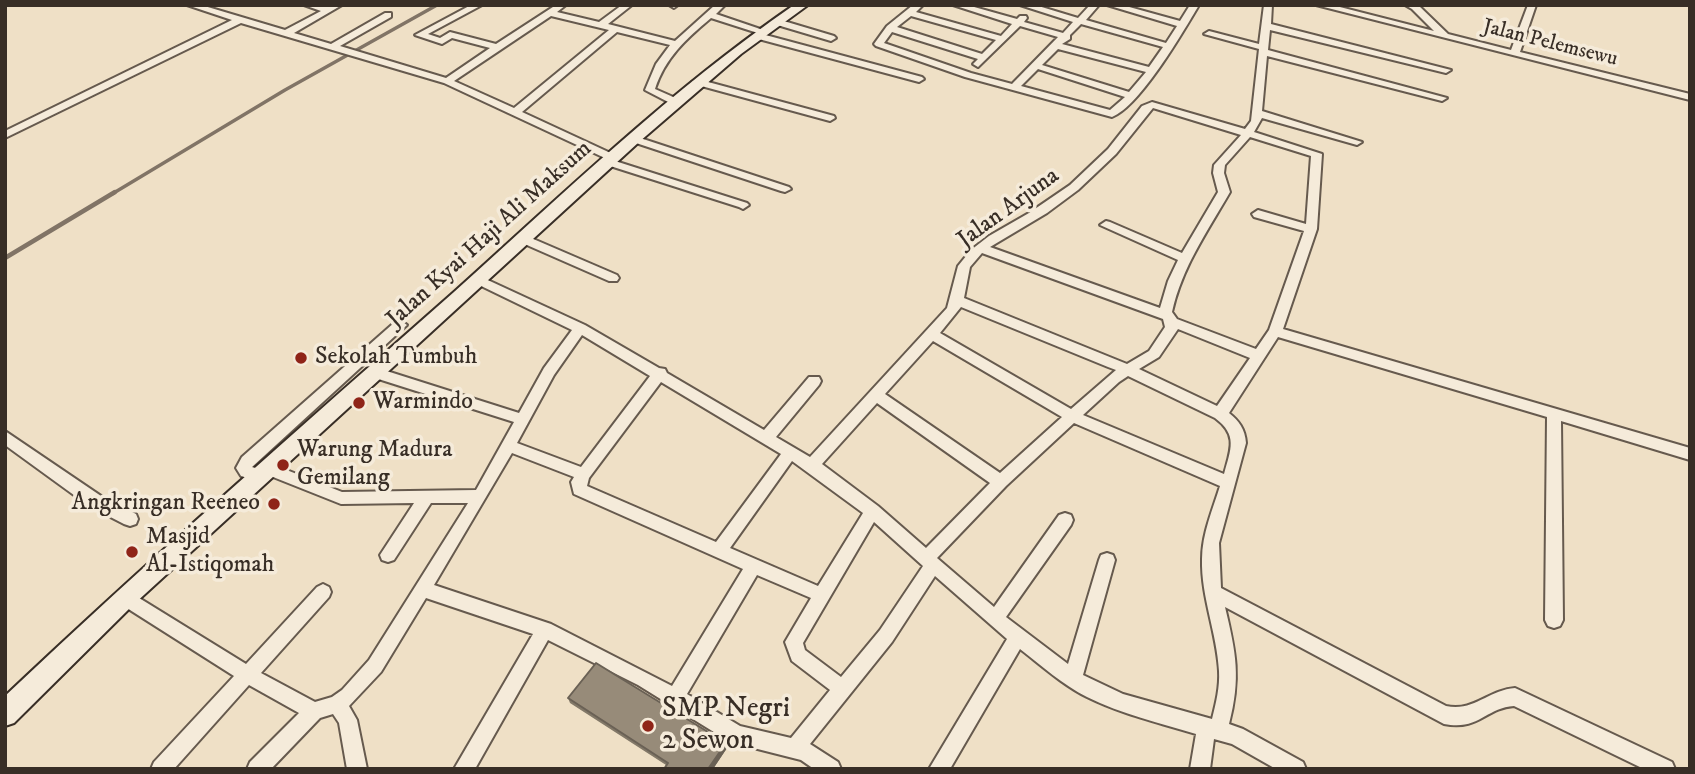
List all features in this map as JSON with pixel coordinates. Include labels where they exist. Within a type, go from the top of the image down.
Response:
[{"type":"street","points":[[191,5],[447,81],[611,160],[743,205]]},
{"type":"street","points":[[216,13],[231,5]]},
{"type":"street","points":[[308,5],[333,8]]},
{"type":"street","points":[[442,41],[420,35],[478,5]]},
{"type":"street","points":[[447,81],[562,5]]},
{"type":"street","points":[[600,26],[628,5]]},
{"type":"street","name":"Jalan Kyai Haji Ali Maksum","points":[[5,714],[125,597],[697,82],[802,5]]},
{"type":"street","points":[[919,5],[890,28],[878,42],[880,45],[1014,89],[1109,114],[1119,111],[1131,96],[1195,5]]},
{"type":"street","points":[[957,5],[1067,37]]},
{"type":"street","points":[[1014,89],[1095,5]]},
{"type":"street","points":[[1111,5],[1183,25]]},
{"type":"street","points":[[795,748],[887,636],[930,562],[1001,482],[1125,370],[1154,354],[1172,328],[1167,302],[1199,233],[1224,192],[1218,172],[1220,164],[1251,134],[1257,113],[1268,5]]},
{"type":"street","name":"Jalan Pelemsewu","points":[[1322,5],[1690,97]]},
{"type":"street","points":[[1409,5],[1415,7],[1446,36]]},
{"type":"street","points":[[1515,53],[1532,5]]},
{"type":"street","points":[[968,75],[1031,6],[1168,46]]},
{"type":"street","points":[[287,33],[333,8]]},
{"type":"street","points":[[676,102],[653,93],[650,88],[659,64],[676,44],[715,8],[766,30],[919,79]]},
{"type":"street","points":[[550,13],[676,44]]},
{"type":"street","points":[[910,13],[1002,39]]},
{"type":"street","points":[[333,46],[388,15]]},
{"type":"street","points":[[5,135],[241,19]]},
{"type":"street","points":[[1266,26],[1446,70]]},
{"type":"street","points":[[890,28],[984,58]]},
{"type":"street","points":[[514,113],[613,30]]},
{"type":"street","points":[[766,30],[831,38]]},
{"type":"street","points":[[1209,34],[1265,50],[1339,66],[1442,99]]},
{"type":"street","points":[[432,48],[450,36],[500,48]]},
{"type":"street","points":[[1058,46],[1151,70]]},
{"type":"street","points":[[1037,66],[1131,96]]},
{"type":"street","points":[[697,82],[830,118]]},
{"type":"street","name":"Jalan Arjuna","points":[[811,465],[933,335],[958,301],[964,266],[981,248],[1012,226],[1044,210],[1093,174],[1149,105],[1163,106],[1251,134]]},
{"type":"street","points":[[1257,113],[1357,142]]},
{"type":"street","points":[[1220,414],[1275,331],[1311,229],[1317,154],[1251,134]]},
{"type":"street","points":[[634,139],[785,189]]},
{"type":"street","points":[[1258,215],[1311,229]]},
{"type":"street","points":[[1105,226],[1186,259]]},
{"type":"street","points":[[524,239],[613,278]]},
{"type":"street","points":[[981,248],[1259,356]]},
{"type":"street","points":[[479,280],[580,328],[660,373],[811,465],[872,511],[1017,637],[1093,691],[1123,703],[1213,728],[1296,769]]},
{"type":"street","points":[[958,301],[1113,363],[1220,414],[1234,427],[1238,439],[1211,548],[1214,593],[1228,670],[1226,697],[1200,769]]},
{"type":"street","points":[[400,325],[245,464],[246,472],[265,472],[341,498],[480,496]]},
{"type":"street","points":[[257,769],[314,711],[337,704],[348,696],[375,666],[480,496],[549,372],[580,328]]},
{"type":"street","points":[[1275,331],[1690,454]]},
{"type":"street","points":[[933,335],[1074,417],[1227,482]]},
{"type":"street","points":[[374,372],[522,419]]},
{"type":"street","points":[[660,373],[584,474],[579,482],[581,492],[821,595]]},
{"type":"street","points":[[766,437],[814,382]]},
{"type":"street","points":[[877,396],[1001,482]]},
{"type":"street","points":[[308,406],[328,413]]},
{"type":"street","points":[[1554,413],[1554,620]]},
{"type":"street","points":[[5,437],[95,501],[130,519]]},
{"type":"street","points":[[507,445],[584,474]]},
{"type":"street","points":[[719,551],[790,452]]},
{"type":"street","points":[[388,555],[427,497]]},
{"type":"street","points":[[844,689],[798,655],[794,647],[796,636],[872,511]]},
{"type":"street","points":[[995,619],[1065,520]]},
{"type":"street","points":[[1073,679],[1107,560]]},
{"type":"street","points":[[675,697],[754,566]]},
{"type":"street","points":[[422,589],[545,629],[675,697],[737,735],[752,741],[795,748],[831,769]]},
{"type":"street","points":[[161,769],[323,592]]},
{"type":"street","points":[[1214,593],[1444,715],[1464,719],[1499,698],[1515,697],[1665,769]]},
{"type":"street","points":[[125,597],[246,674],[314,711]]},
{"type":"street","points":[[464,769],[545,629]]},
{"type":"street","points":[[939,769],[1017,637]]},
{"type":"street","points":[[337,704],[348,720],[357,769]]},
{"type":"building","name":"SMP Negri 2 Sewon","points":[[596,663],[726,743],[708,769],[664,769],[668,763],[568,698]]},
{"type":"waterway","points":[[112,194],[285,90],[437,5]]},
{"type":"waterway","points":[[5,258],[115,192]]},
{"type":"place","name":"Sekolah Tumbuh","points":[[301,358]]},
{"type":"place","name":"Warmindo","points":[[359,403]]},
{"type":"place","name":"Warung Madura Gemilang","points":[[283,465]]},
{"type":"place","name":"Angkringan Reeneo","points":[[274,504]]},
{"type":"place","name":"Masjid Al-Istiqomah","points":[[132,552]]},
{"type":"place","name":"SMP Negri 2 Sewon","points":[[648,726]]}]
